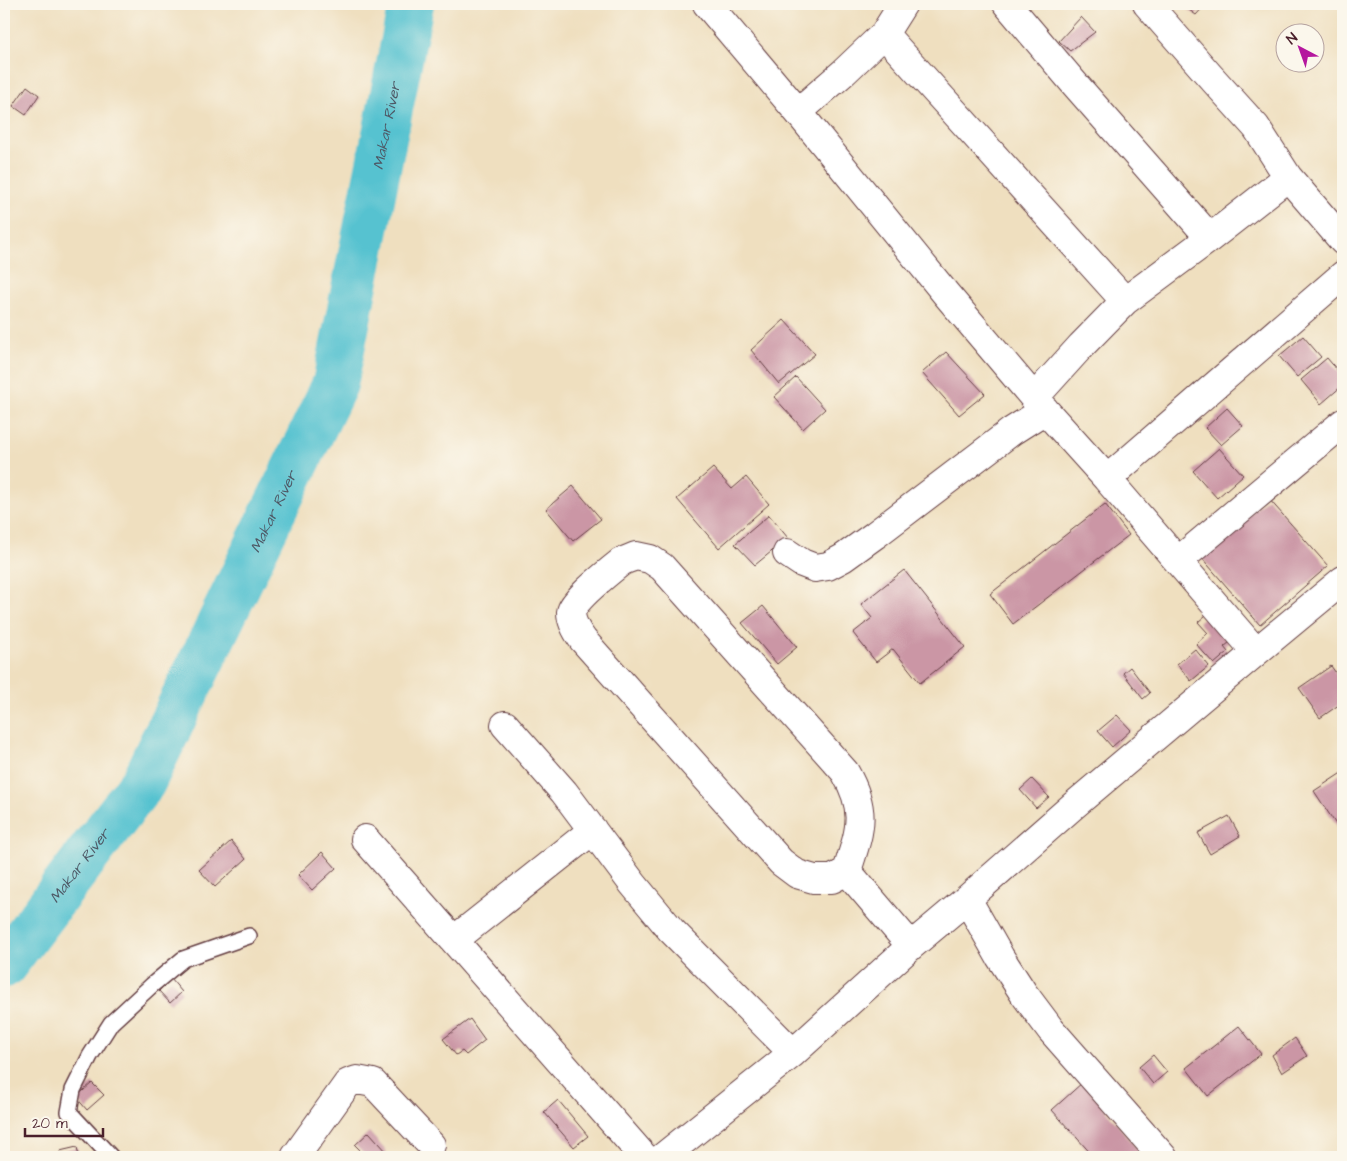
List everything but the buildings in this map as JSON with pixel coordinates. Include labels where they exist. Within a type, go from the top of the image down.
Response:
[{"type":"street","points":[[707,4],[798,112],[946,294],[1256,652]]},
{"type":"street","points":[[798,112],[884,34],[903,4]]},
{"type":"street","points":[[1007,4],[1210,238]]},
{"type":"street","points":[[1147,4],[1256,128],[1288,177],[1343,241]]},
{"type":"street","points":[[884,34],[1125,301]]},
{"type":"street","points":[[787,552],[802,563],[815,568],[828,566],[875,535],[1012,431],[1040,404],[1081,346],[1125,301],[1288,177]]},
{"type":"street","points":[[1107,479],[1343,275]]},
{"type":"street","points":[[1178,561],[1343,423]]},
{"type":"street","points":[[636,556],[650,559],[662,567],[845,772],[853,785],[859,805],[860,825],[847,871],[832,879],[814,879],[797,874],[781,862],[583,640],[576,630],[571,613],[572,607],[581,596],[623,561],[636,556]]},
{"type":"street","points":[[663,1157],[793,1053],[910,946],[1256,652],[1342,586]]},
{"type":"street","points":[[505,725],[564,792],[671,930],[793,1053]]},
{"type":"street","points":[[454,940],[593,830]]},
{"type":"street","points":[[365,839],[644,1157]]},
{"type":"street","points":[[847,871],[910,946]]},
{"type":"street","points":[[967,899],[1024,994],[1051,1030],[1163,1157]]},
{"type":"street","points":[[295,1157],[348,1083],[357,1080],[373,1083],[430,1153]]},
{"type":"lane","points":[[111,1157],[69,1112],[73,1090],[90,1056],[111,1023],[183,959],[249,936]]},
{"type":"waterway","name":"Makar River","points":[[4,965],[143,782],[335,384],[411,4]]}]
